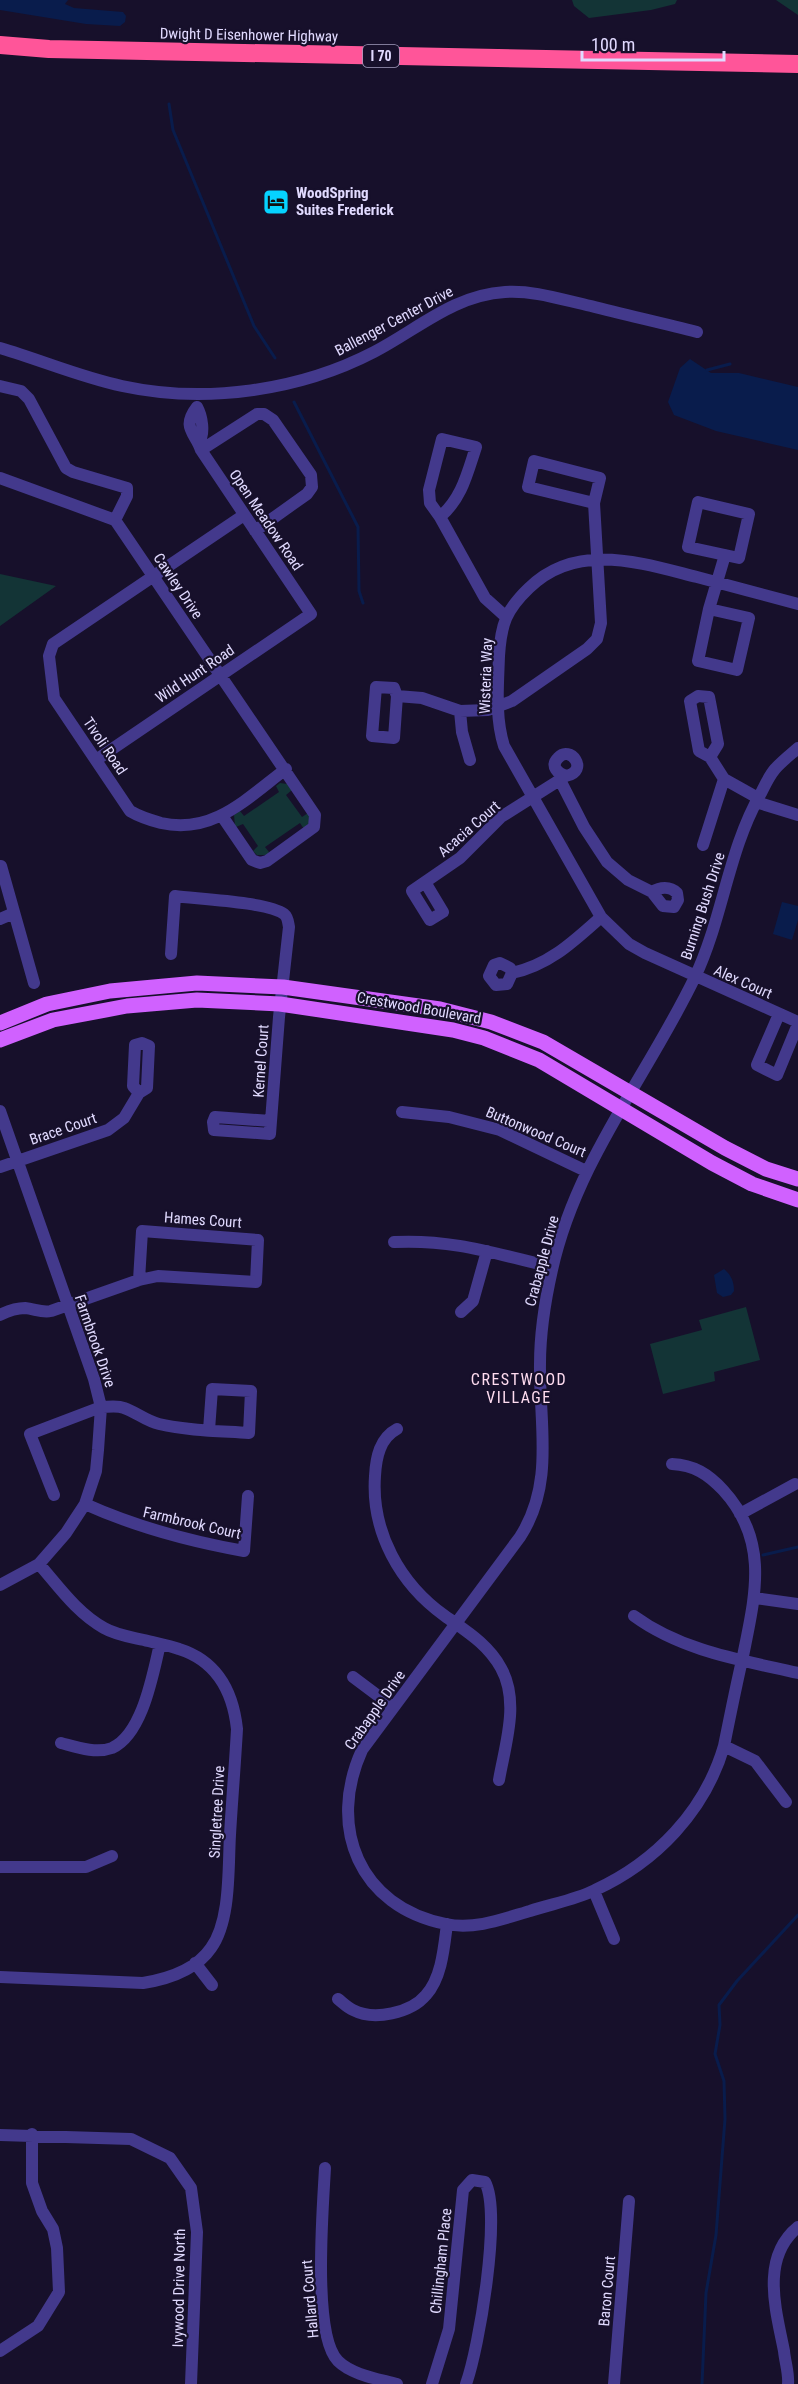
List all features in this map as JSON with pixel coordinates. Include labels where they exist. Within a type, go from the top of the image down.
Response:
[{"type":"highway","name":"Dwight D Eisenhower Highway","points":[[0,47],[713,63]]},
{"type":"highway","name":"I 70","points":[[713,63],[798,64]]},
{"type":"highway","points":[[713,63],[798,75]]},
{"type":"main road","name":"Crestwood Boulevard","points":[[0,1023],[47,1004],[110,991],[197,983],[283,987],[440,1009],[491,1022],[543,1042],[725,1148],[766,1169],[798,1179]]},
{"type":"main road","name":"Crestwood Boulevard","points":[[0,1040],[53,1020],[127,1006],[197,1000],[280,1004],[453,1030],[484,1038],[538,1060],[732,1174],[752,1184],[798,1200]]},
{"type":"street","name":"Ballenger Center Drive","points":[[0,348],[122,386],[148,390],[221,394],[258,388],[334,369],[374,352],[455,304],[490,294],[507,292],[545,296],[697,332]]},
{"type":"street","points":[[0,386],[21,391],[29,399],[66,468],[127,488],[127,496],[115,520],[0,478]]},
{"type":"street","points":[[197,393],[197,407],[202,430],[200,446]]},
{"type":"street","points":[[200,446],[257,414],[264,414],[273,420],[311,475],[312,487],[307,494],[255,531]]},
{"type":"street","points":[[440,517],[452,506],[463,490],[476,447],[442,439],[429,490],[430,502],[485,598],[506,616]]},
{"type":"street","name":"Open Meadow Road","points":[[200,446],[311,614]]},
{"type":"street","points":[[397,696],[422,698],[460,711],[488,710],[512,701],[587,649],[597,639],[602,623],[594,503],[600,478],[534,461],[528,487],[594,503]]},
{"type":"street","points":[[698,502],[749,513],[739,558],[725,555],[688,547],[698,502]]},
{"type":"street","points":[[152,576],[244,515]]},
{"type":"street","name":"Cawley Drive","points":[[115,520],[286,769],[315,815],[314,827],[267,861],[260,863],[252,860],[222,816]]},
{"type":"street","points":[[709,609],[749,618],[737,670],[698,661],[709,609],[719,583],[725,555]]},
{"type":"street","name":"Wisteria Way","points":[[695,977],[629,944],[601,917],[504,746],[498,706],[499,651],[506,616],[513,605],[534,584],[550,573],[565,565],[598,560],[632,561],[798,604]]},
{"type":"street","name":"Tivoli Road","points":[[152,576],[53,644],[50,650],[54,698],[130,811],[140,817],[188,826],[202,824],[222,816],[286,769]]},
{"type":"street","name":"Wild Hunt Road","points":[[96,760],[311,614]]},
{"type":"street","points":[[460,711],[462,732],[470,760]]},
{"type":"street","name":"Burning Bush Drive","points":[[620,1108],[660,1042],[695,977],[707,949],[741,834],[757,800],[774,770],[798,748]]},
{"type":"street","points":[[710,757],[724,779],[757,800],[798,814]]},
{"type":"street","name":"Acacia Court","points":[[425,882],[460,858],[501,817],[563,778],[584,827],[607,862],[628,880],[652,892]]},
{"type":"street","points":[[703,845],[724,779]]},
{"type":"street","points":[[0,866],[34,983]]},
{"type":"street","name":"Kernel Court","points":[[171,954],[175,896],[263,907],[283,914],[288,919],[271,1121]]},
{"type":"street","points":[[0,919],[14,914]]},
{"type":"street","points":[[512,973],[536,966],[562,951],[601,917]]},
{"type":"street","name":"Alex Court","points":[[695,977],[779,1014],[798,1023],[777,1075],[757,1065],[779,1014]]},
{"type":"street","name":"Brace Court","points":[[0,1167],[112,1127],[127,1114],[139,1093]]},
{"type":"street","name":"Crabapple Drive","points":[[620,1108],[586,1171],[566,1222],[552,1267],[543,1314],[540,1363],[542,1468],[538,1497],[528,1524],[362,1750],[352,1772],[347,1806],[352,1844],[369,1878],[384,1896],[411,1914],[447,1924],[470,1926],[496,1921],[594,1891],[637,1867],[667,1844],[700,1800],[718,1768],[724,1746],[755,1598],[755,1556],[750,1533],[729,1497],[703,1472],[687,1465],[672,1464]]},
{"type":"street","name":"Farmbrook Drive","points":[[0,1111],[94,1379],[101,1407],[96,1470],[84,1504],[66,1533],[39,1564],[0,1585]]},
{"type":"street","name":"Buttonwood Court","points":[[402,1112],[449,1117],[500,1130],[586,1171]]},
{"type":"street","name":"Hames Court","points":[[0,1315],[24,1308],[43,1313],[139,1280],[158,1276],[256,1282],[258,1240],[142,1231],[139,1280]]},
{"type":"street","points":[[394,1242],[427,1240],[487,1251],[552,1267]]},
{"type":"street","points":[[461,1312],[473,1301],[487,1251]]},
{"type":"street","points":[[54,1495],[30,1434],[101,1407],[123,1408],[156,1423],[182,1429],[249,1433],[251,1391],[212,1389],[209,1430]]},
{"type":"street","points":[[398,1429],[389,1433],[377,1456],[374,1492],[381,1533],[392,1558],[405,1579],[445,1616],[484,1644],[502,1669],[508,1683],[510,1700],[509,1722],[499,1780]]},
{"type":"street","points":[[740,1514],[795,1484]]},
{"type":"street","name":"Farmbrook Court","points":[[84,1504],[135,1526],[166,1535],[244,1551],[248,1497]]},
{"type":"street","name":"Singletree Drive","points":[[0,1977],[143,1983],[163,1980],[195,1964],[211,1948],[221,1926],[227,1894],[237,1729],[235,1708],[227,1687],[199,1658],[180,1649],[107,1630],[92,1621],[79,1610],[39,1564]]},
{"type":"street","points":[[755,1598],[798,1604]]},
{"type":"street","points":[[634,1616],[668,1638],[698,1649],[798,1673]]},
{"type":"street","points":[[61,1743],[85,1749],[100,1749],[111,1748],[122,1740],[140,1715],[146,1700],[160,1644]]},
{"type":"street","points":[[353,1677],[393,1707]]},
{"type":"street","points":[[724,1746],[755,1761],[786,1802]]},
{"type":"street","points":[[0,1867],[86,1867],[112,1856]]},
{"type":"street","points":[[594,1891],[614,1939]]},
{"type":"street","points":[[338,1999],[353,2011],[388,2014],[408,2007],[426,1996],[435,1980],[440,1964],[447,1924]]},
{"type":"street","points":[[195,1964],[212,1985]]},
{"type":"street","points":[[0,2351],[38,2326],[59,2292],[57,2248],[53,2229],[42,2211],[32,2183],[32,2134]]},
{"type":"street","name":"Ivywood Drive North","points":[[0,2135],[32,2134],[131,2139],[170,2157],[191,2188],[197,2232],[191,2384]]},
{"type":"street","name":"Hallard Court","points":[[325,2168],[320,2259],[325,2330],[331,2352],[340,2363],[360,2373],[398,2384]]},
{"type":"street","name":"Chillingham Place","points":[[432,2384],[449,2329],[463,2190],[472,2180],[485,2182],[490,2192],[489,2248],[482,2321],[474,2362],[466,2384]]},
{"type":"street","name":"Baron Court","points":[[614,2384],[629,2201]]},
{"type":"street","points":[[788,2384],[773,2280],[777,2255],[789,2234],[798,2227]]},
{"type":"green space","points":[[572,0],[677,0],[675,4],[651,10],[589,18],[574,6]]},
{"type":"green space","points":[[776,0],[798,0],[798,15]]},
{"type":"green space","points":[[0,574],[56,586],[0,626]]},
{"type":"green space","points":[[280,783],[287,784],[292,790],[286,795],[302,817],[308,813],[311,821],[304,829],[300,823],[265,847],[269,852],[267,855],[257,855],[253,851],[258,846],[243,824],[235,826],[234,815],[240,811],[244,816],[279,792],[276,786]]},
{"type":"green space","points":[[746,1307],[760,1360],[714,1372],[715,1381],[663,1394],[650,1344],[702,1330],[699,1320]]},
{"type":"water","points":[[0,0],[68,0],[65,4],[74,8],[123,12],[126,16],[125,22],[120,26],[86,24],[0,10]]},
{"type":"water","points":[[690,359],[711,373],[739,373],[798,387],[798,450],[716,431],[674,415],[668,402],[680,368]]},
{"type":"water","points":[[782,902],[798,906],[798,920],[792,940],[773,934]]},
{"type":"water","points":[[724,1269],[732,1278],[734,1291],[731,1295],[723,1297],[717,1293],[714,1275]]},
{"type":"waterway","points":[[169,104],[173,130],[254,326],[275,358]]},
{"type":"waterway","points":[[707,370],[730,364]]},
{"type":"waterway","points":[[294,402],[358,527],[359,591],[363,603]]},
{"type":"waterway","points":[[763,1555],[798,1547]]},
{"type":"waterway","points":[[702,2384],[706,2293],[716,2235],[725,2119],[724,2081],[715,2054],[720,2025],[719,2005],[737,1981],[798,1915]]},
{"type":"place","name":"WoodSpring Suites Frederick","points":[[276,202]]},
{"type":"district","name":"CRESTWOOD VILLAGE","points":[[519,1388]]}]
